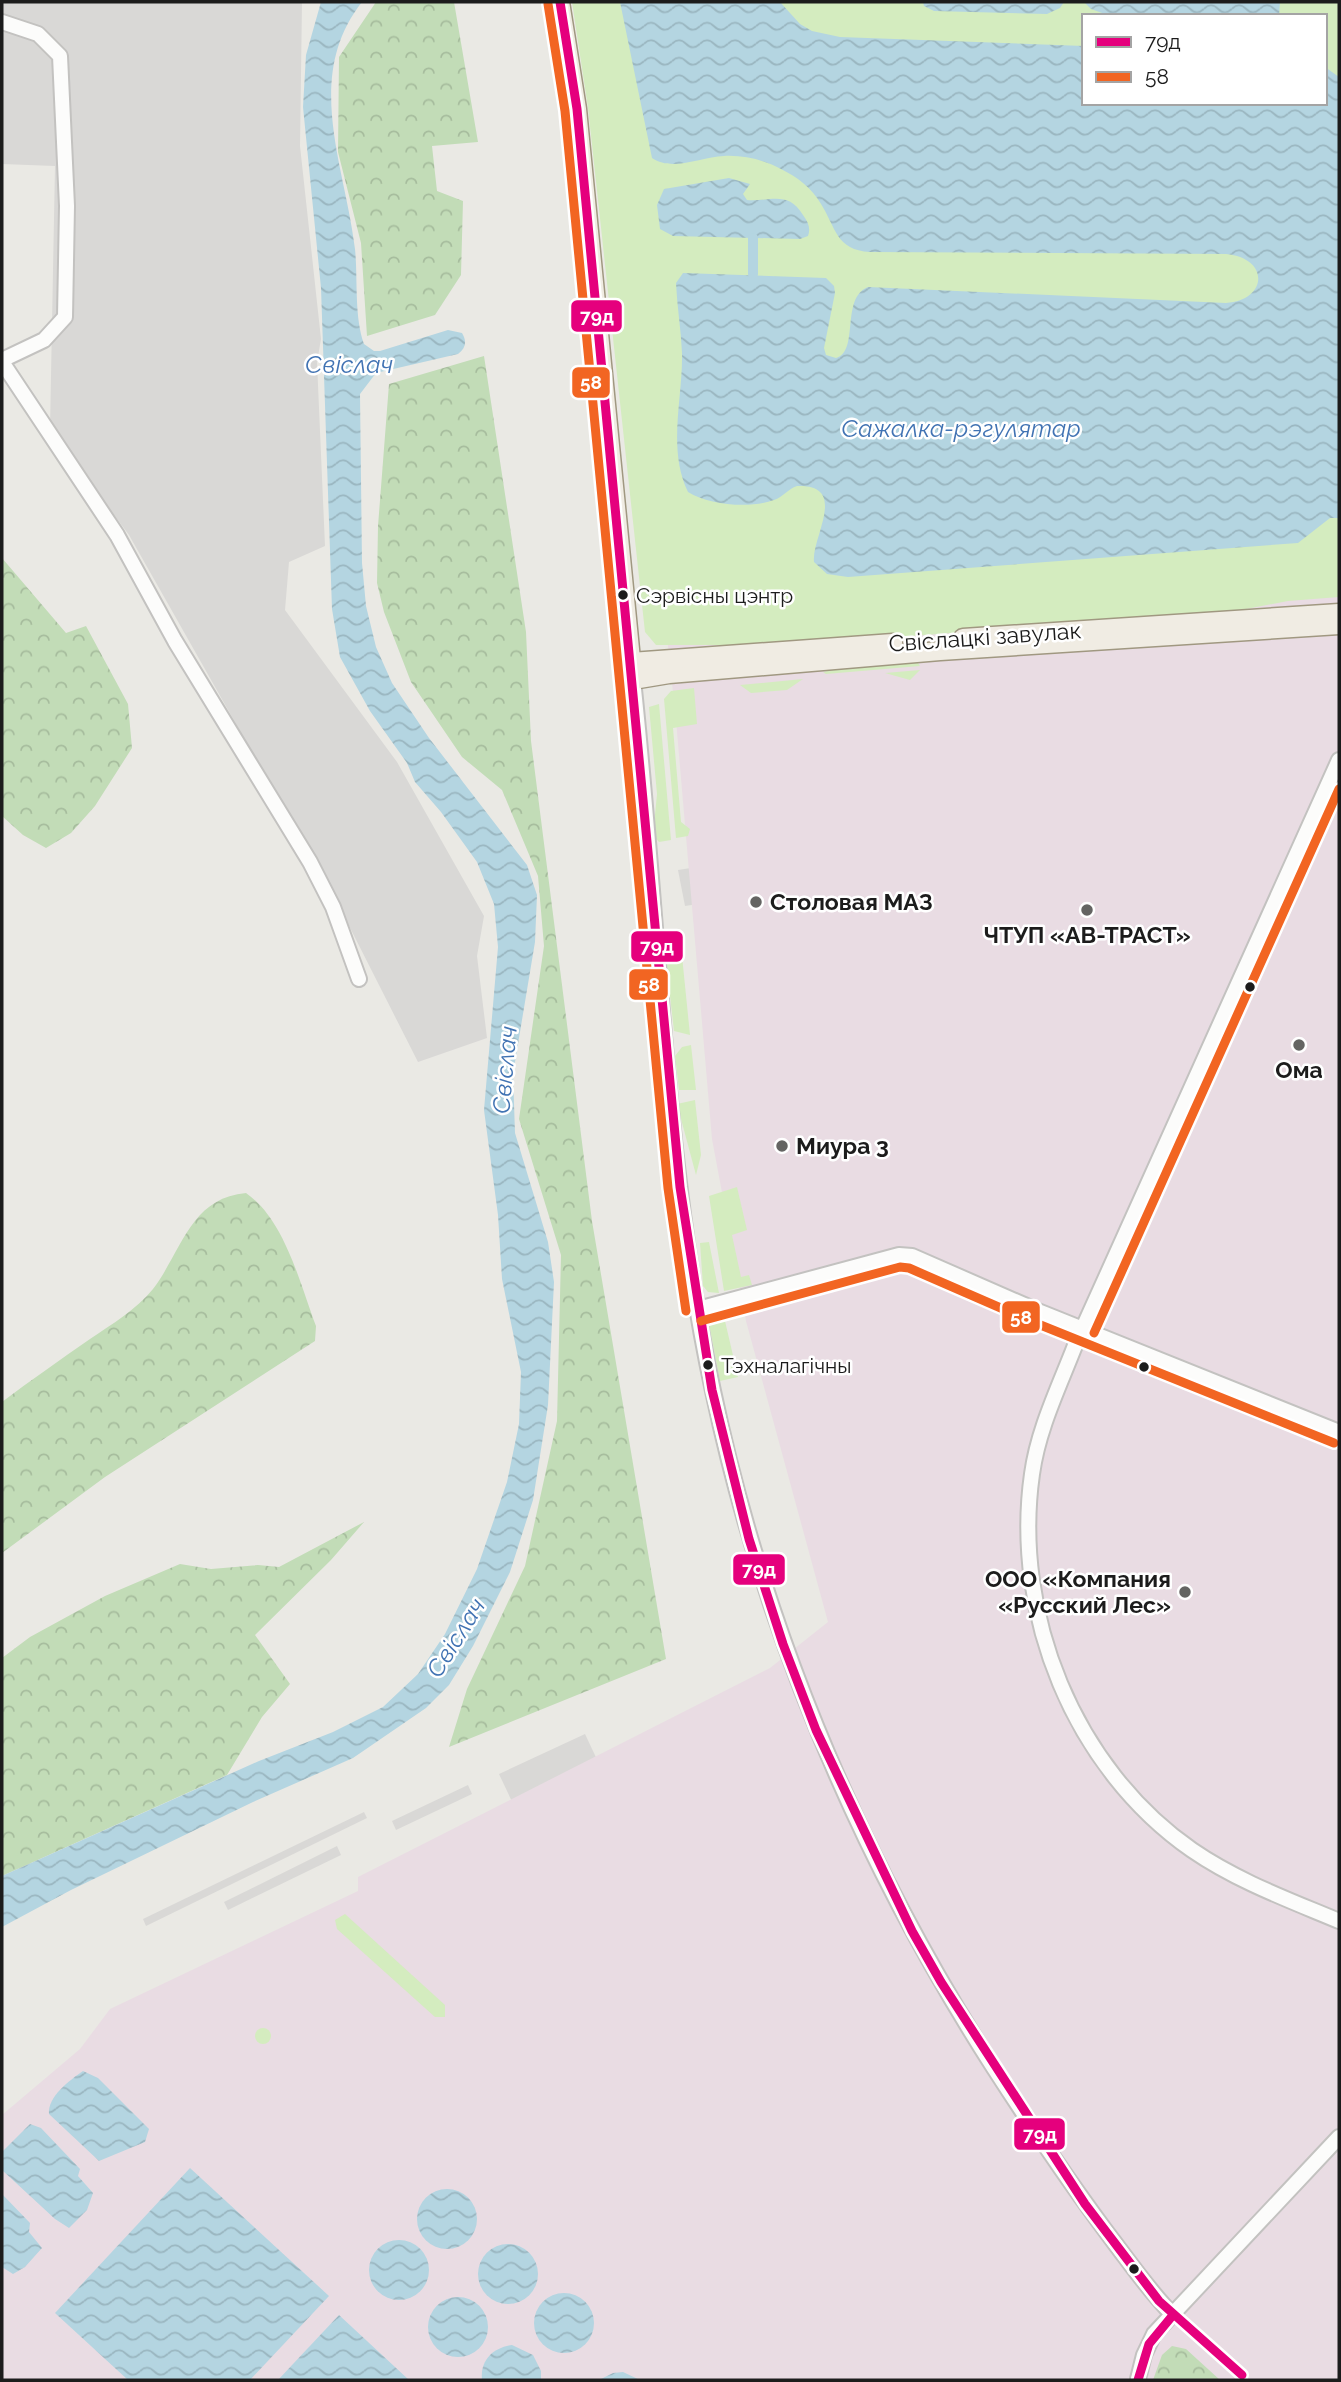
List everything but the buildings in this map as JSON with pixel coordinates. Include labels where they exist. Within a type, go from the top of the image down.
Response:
[{"type":"main road","points":[[560,2],[577,109],[633,671]]},
{"type":"main road","name":"Свіслацкі завулак","points":[[633,671],[1339,613]]},
{"type":"main road","name":"Свіслацкі завулак","points":[[633,671],[669,674],[940,651],[1339,625]]},
{"type":"street","points":[[2,22],[38,34],[60,56],[67,206],[65,317],[44,340],[2,361],[117,535],[175,641],[310,862],[333,907],[359,979]]},
{"type":"street","points":[[633,671],[680,1187],[712,1391],[756,1562],[783,1644],[851,1807],[912,1931],[971,2031],[1085,2204],[1159,2301],[1173,2315]]},
{"type":"street","points":[[1339,760],[1083,1328],[1044,1424],[1032,1472],[1028,1523],[1029,1560],[1039,1623],[1069,1703],[1092,1745],[1133,1798],[1168,1832],[1192,1850],[1242,1879],[1339,1921]]},
{"type":"street","points":[[698,1309],[899,1255],[924,1260],[1339,1432]]},
{"type":"street","points":[[1138,2379],[1144,2355],[1154,2334],[1339,2137]]},
{"type":"shaded area","points":[[2,2],[302,2],[300,146],[321,339],[317,362],[325,546],[289,562],[285,610],[397,762],[484,916],[477,956],[487,1038],[418,1062],[339,906],[129,535],[50,429],[55,166],[2,164]]},
{"type":"shaded area","points":[[1339,2],[1339,2380],[2,2380],[2,2115],[80,2049],[110,2009],[358,1891],[358,1877],[770,1668],[828,1622],[746,1321],[712,1139],[676,720],[601,27]]},
{"type":"shaded area","points":[[697,867],[704,903],[685,906],[678,870]]},
{"type":"shaded area","points":[[585,1734],[601,1768],[515,1808],[499,1774]]},
{"type":"shaded area","points":[[468,1785],[472,1794],[396,1830],[392,1821]]},
{"type":"shaded area","points":[[364,1812],[367,1818],[146,1926],[143,1919]]},
{"type":"shaded area","points":[[337,1846],[341,1855],[228,1910],[224,1902]]},
{"type":"green space","points":[[376,2],[454,2],[478,142],[432,146],[437,191],[463,201],[461,275],[435,315],[367,336],[361,243],[338,152],[339,57]]},
{"type":"green space","name":"Сажалка-рэгулятар","points":[[572,2],[1339,2],[1339,597],[1288,601],[1225,613],[788,645],[656,645],[645,632],[588,108]]},
{"type":"green space","points":[[484,356],[526,632],[531,741],[592,1221],[666,1659],[449,1747],[467,1689],[525,1566],[557,1421],[561,1255],[519,1119],[544,946],[538,876],[502,790],[462,757],[411,682],[384,612],[377,583],[378,526],[389,384]]},
{"type":"green space","points":[[2,558],[66,633],[86,626],[128,704],[132,748],[95,806],[71,833],[46,848],[23,835],[2,816]]},
{"type":"green space","points":[[916,660],[920,666],[826,674],[823,672],[855,665]]},
{"type":"green space","points":[[920,670],[910,680],[885,673]]},
{"type":"green space","points":[[803,679],[787,690],[751,693],[740,685]]},
{"type":"green space","points":[[694,688],[697,724],[673,728],[681,822],[690,829],[688,836],[676,838],[664,699],[671,691]]},
{"type":"green space","points":[[659,704],[671,840],[659,842],[653,835],[657,794],[649,707]]},
{"type":"green space","points":[[671,936],[680,936],[690,1035],[674,1031],[664,943]]},
{"type":"green space","points":[[691,1045],[696,1090],[679,1090],[675,1056],[682,1047]]},
{"type":"green space","points":[[695,1100],[701,1155],[696,1175],[677,1104]]},
{"type":"green space","points":[[737,1187],[747,1230],[732,1235],[741,1277],[749,1275],[752,1285],[724,1291],[709,1196]]},
{"type":"green space","points":[[246,1193],[271,1219],[290,1254],[316,1326],[315,1341],[105,1477],[2,1553],[2,1402],[139,1304],[153,1289],[189,1229],[200,1216],[227,1197]]},
{"type":"green space","points":[[709,1242],[719,1293],[708,1292],[703,1286],[700,1243]]},
{"type":"green space","points":[[722,1308],[738,1377],[720,1381],[708,1319],[714,1310]]},
{"type":"green space","points":[[364,1522],[331,1560],[255,1635],[290,1684],[262,1717],[227,1775],[2,1876],[2,1658],[30,1637],[105,1596],[180,1564],[211,1569],[258,1565],[279,1567]]},
{"type":"green space","points":[[345,1914],[445,2005],[445,2017],[435,2017],[337,1929],[335,1920]]},
{"type":"green space","points":[[263,2028],[269,2030],[269,2042],[263,2044],[257,2042],[255,2036],[257,2030]]},
{"type":"green space","points":[[1172,2346],[1186,2349],[1220,2380],[1153,2380],[1162,2355]]},
{"type":"water","name":"Свіслач","points":[[321,2],[362,2],[344,31],[335,60],[331,91],[337,154],[355,249],[358,310],[364,344],[374,351],[380,351],[448,330],[462,333],[465,342],[458,354],[376,373],[360,394],[362,563],[366,606],[376,647],[392,683],[429,738],[527,865],[537,895],[535,942],[513,1074],[515,1133],[548,1242],[554,1282],[548,1405],[533,1500],[510,1572],[473,1646],[449,1685],[426,1708],[353,1758],[253,1802],[71,1890],[2,1927],[2,1876],[259,1761],[333,1732],[383,1707],[418,1674],[445,1634],[477,1569],[507,1482],[519,1424],[521,1372],[502,1279],[498,1215],[484,1110],[498,947],[494,904],[477,862],[441,812],[415,782],[407,763],[370,711],[340,657],[332,609],[321,288],[303,107],[306,55]]},
{"type":"water","name":"Сажалка-рэгулятар","points":[[620,2],[780,2],[800,24],[812,31],[840,37],[1082,46],[1082,105],[1327,105],[1327,68],[1339,77],[1339,518],[1330,518],[1298,543],[848,577],[827,574],[814,562],[825,503],[822,494],[813,488],[797,486],[774,500],[742,505],[718,503],[688,492],[678,458],[677,441],[682,353],[676,283],[683,273],[826,278],[834,286],[835,293],[824,348],[826,355],[836,358],[847,346],[855,302],[860,293],[868,287],[1226,303],[1250,295],[1258,279],[1256,270],[1240,257],[1226,254],[859,250],[850,247],[838,236],[809,188],[774,166],[739,156],[715,157],[678,164],[668,164],[652,158]]},
{"type":"water","points":[[923,2],[1064,2],[1060,8],[1047,14],[934,11],[924,6]]},
{"type":"water","points":[[1084,2],[1280,2],[1279,14],[1105,14],[1091,9]]},
{"type":"water","points":[[729,178],[750,184],[743,194],[747,200],[778,199],[791,202],[808,223],[808,236],[800,239],[673,236],[660,229],[657,205],[664,189]]},
{"type":"water","points":[[83,2071],[98,2078],[149,2129],[145,2142],[99,2161],[49,2114],[55,2095]]},
{"type":"water","points":[[30,2124],[41,2128],[80,2169],[78,2176],[93,2193],[87,2210],[69,2228],[55,2219],[2,2170],[2,2152]]},
{"type":"water","points":[[190,2168],[329,2296],[250,2380],[128,2380],[55,2313]]},
{"type":"water","points":[[447,2189],[468,2198],[477,2219],[468,2240],[447,2249],[426,2240],[417,2219],[426,2198]]},
{"type":"water","points":[[2,2194],[30,2223],[29,2232],[42,2248],[25,2267],[13,2274],[2,2267]]},
{"type":"water","points":[[399,2240],[420,2249],[429,2270],[420,2291],[399,2300],[378,2291],[369,2270],[378,2249]]},
{"type":"water","points":[[508,2244],[529,2253],[538,2274],[529,2295],[508,2304],[487,2295],[478,2274],[487,2253]]},
{"type":"water","points":[[564,2293],[585,2302],[594,2323],[585,2344],[564,2353],[543,2344],[534,2323],[543,2302]]},
{"type":"water","points":[[458,2297],[479,2306],[488,2327],[479,2348],[458,2357],[437,2348],[428,2327],[437,2306]]},
{"type":"water","points":[[339,2315],[409,2380],[278,2380]]},
{"type":"water","points":[[512,2345],[533,2355],[541,2371],[541,2380],[482,2380],[483,2367],[489,2356]]},
{"type":"water","points":[[623,2372],[640,2380],[599,2380],[613,2373]]},
{"type":"waterway","points":[[753,238],[753,274]]},
{"type":"transit line","name":"79д","points":[[560,2],[577,109],[680,1187],[712,1390],[749,1539],[783,1644],[816,1730],[912,1931],[941,1982],[1085,2204],[1159,2301],[1242,2375]]},
{"type":"transit line","name":"58","points":[[548,4],[565,111],[668,1188],[686,1311]]},
{"type":"transit line","name":"58","points":[[1094,1333],[1339,789]]},
{"type":"transit line","name":"58","points":[[701,1321],[900,1267],[909,1268],[1033,1322],[1334,1443]]},
{"type":"transit line","name":"79д","points":[[1138,2380],[1149,2344],[1173,2315]]},
{"type":"place","name":"Сэрвісны цэнтр","points":[[623,595]]},
{"type":"place","name":"Столовая МАЗ","points":[[756,902]]},
{"type":"place","name":"ЧТУП «АВ-ТРАСТ»","points":[[1087,910]]},
{"type":"place","name":"Ома","points":[[1299,1045]]},
{"type":"place","name":"Миура 3","points":[[782,1146]]},
{"type":"place","name":"Тэхналагічны","points":[[708,1365]]},
{"type":"place","name":"ООО «Компания «Русский Лес»","points":[[1185,1592]]}]
